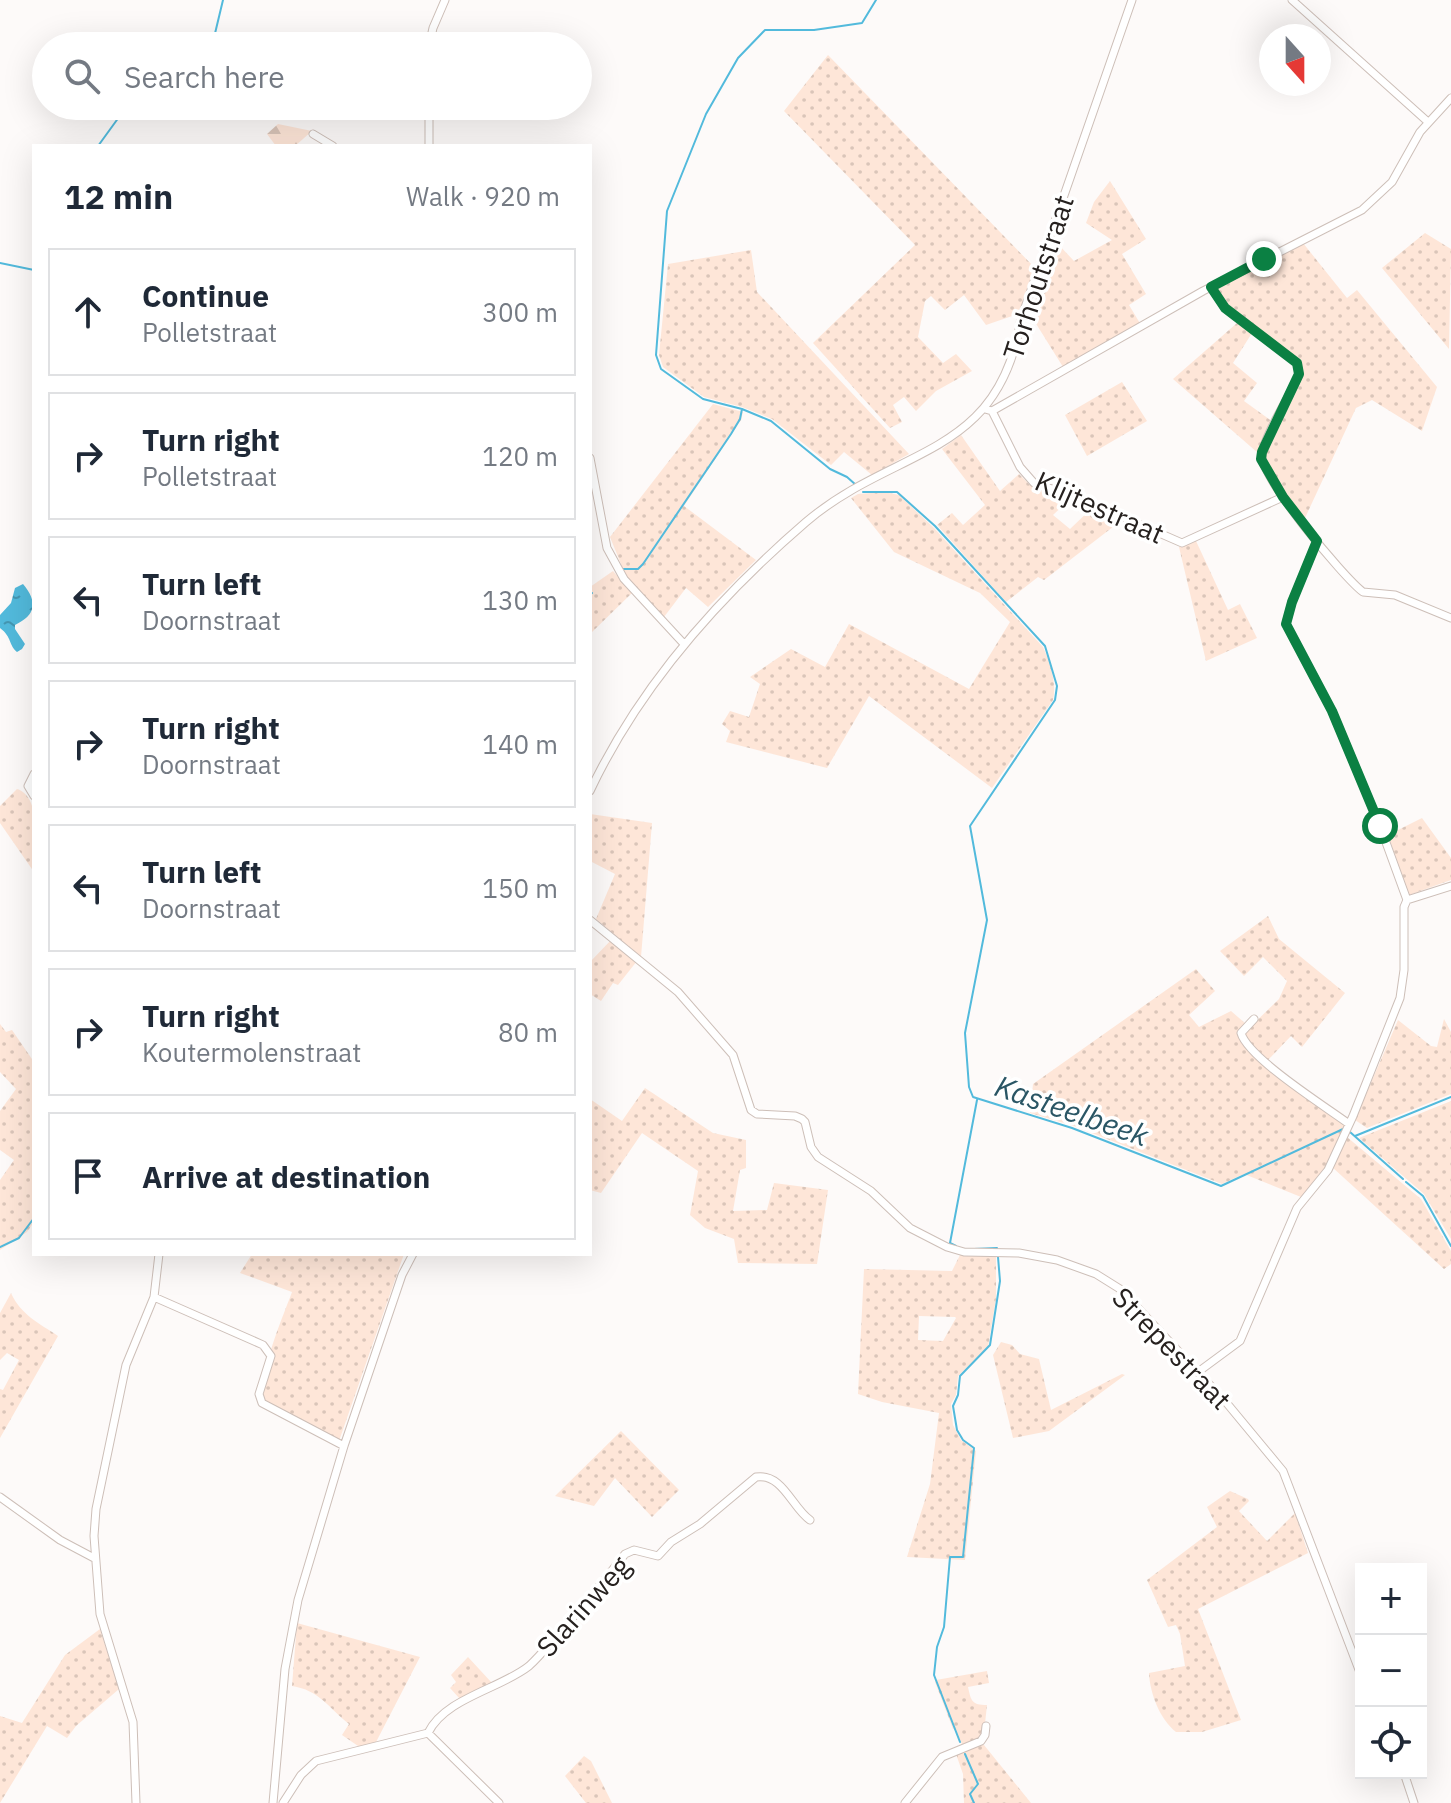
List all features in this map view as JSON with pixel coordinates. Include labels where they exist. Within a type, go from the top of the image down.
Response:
[{"type":"street","points":[[432,32],[445,0]]},
{"type":"street","name":"Torhoutstraat","points":[[592,787],[611,747],[684,644],[719,604],[807,521],[858,488],[953,436],[988,410],[1017,344],[1021,319],[1132,0]]},
{"type":"street","points":[[1292,0],[1428,122]]},
{"type":"street","points":[[988,410],[1211,287],[1370,204],[1392,182],[1414,141],[1451,98]]},
{"type":"street","points":[[1444,105],[1451,112]]},
{"type":"street","points":[[429,120],[429,144]]},
{"type":"street","points":[[313,134],[330,144]]},
{"type":"street","points":[[1211,287],[1225,308],[1297,363],[1299,374],[1261,459],[1283,497],[1363,592],[1395,595],[1451,618]]},
{"type":"street","name":"Klijtestraat","points":[[988,410],[1020,467],[1034,483],[1069,494],[1182,543],[1283,497]]},
{"type":"street","points":[[592,469],[607,548],[624,579],[684,644]]},
{"type":"street","points":[[1198,1372],[1240,1341],[1297,1208],[1320,1183],[1348,1128],[1389,1032],[1400,998],[1404,970],[1404,907],[1407,900],[1332,711],[1286,624],[1317,541]]},
{"type":"street","points":[[1407,900],[1451,886]]},
{"type":"street","name":"Strepestraat","points":[[592,922],[678,992],[733,1055],[751,1110],[757,1114],[802,1119],[811,1147],[818,1157],[871,1191],[910,1228],[964,1252],[1019,1253],[1057,1260],[1096,1274],[1120,1289],[1268,1450],[1283,1471],[1355,1659]]},
{"type":"street","points":[[1254,1019],[1241,1033],[1247,1045],[1348,1128]]},
{"type":"street","points":[[136,1803],[133,1722],[100,1614],[94,1558],[96,1509],[126,1365],[154,1297],[159,1256]]},
{"type":"street","points":[[273,1803],[285,1669],[298,1600],[344,1446],[402,1275],[412,1256]]},
{"type":"street","points":[[154,1297],[263,1345],[271,1356],[259,1394],[262,1403],[344,1446]]},
{"type":"street","name":"Slarinweg","points":[[283,1803],[301,1775],[316,1761],[428,1733],[451,1710],[534,1662],[593,1596],[627,1552],[634,1550],[658,1556],[671,1542],[700,1524],[756,1477],[763,1476],[774,1481],[810,1520]]},
{"type":"street","points":[[0,1497],[49,1534],[94,1558]]},
{"type":"street","points":[[905,1803],[942,1757],[981,1741],[986,1726]]},
{"type":"street","points":[[428,1733],[499,1803]]},
{"type":"street","points":[[1406,1779],[1414,1803]]},
{"type":"green space","points":[[828,55],[1036,269],[1021,313],[986,325],[964,295],[945,310],[931,296],[925,301],[918,337],[943,363],[956,354],[972,371],[936,391],[916,411],[904,397],[893,405],[902,422],[890,428],[813,343],[915,245],[784,111]]},
{"type":"green space","points":[[278,124],[312,131],[297,144],[274,144],[267,134]]},
{"type":"green space","points":[[1110,181],[1146,239],[1122,254],[1146,294],[1129,305],[1141,325],[1063,367],[1030,314],[1057,243],[1074,261],[1112,240],[1086,223],[1094,202]]},
{"type":"green space","points":[[1425,233],[1451,249],[1449,349],[1382,268]]},
{"type":"green space","points":[[1303,243],[1347,298],[1357,290],[1437,387],[1422,431],[1372,400],[1356,408],[1305,518],[1275,479],[1266,454],[1273,430],[1299,381],[1301,362],[1228,306],[1216,289]]},
{"type":"green space","points":[[751,250],[757,292],[909,454],[872,475],[844,452],[831,465],[772,419],[704,397],[663,367],[659,355],[668,264]]},
{"type":"green space","points":[[1237,323],[1252,333],[1233,363],[1257,383],[1244,401],[1273,422],[1258,453],[1173,379]]},
{"type":"green space","points":[[1122,382],[1147,421],[1087,456],[1065,415]]},
{"type":"green space","points":[[713,404],[743,412],[741,420],[684,506],[756,560],[708,607],[686,588],[664,617],[627,579],[610,537]]},
{"type":"green space","points":[[961,435],[1000,491],[1019,474],[1030,485],[1071,498],[1053,515],[1070,529],[1093,507],[1122,520],[1044,580],[1038,577],[1006,602],[937,525],[952,513],[963,525],[985,505],[942,449]]},
{"type":"green space","points":[[884,492],[899,495],[934,528],[1043,647],[1048,659],[1053,680],[1053,700],[992,788],[869,696],[827,768],[726,742],[730,731],[722,724],[730,711],[749,717],[760,684],[750,677],[791,649],[825,667],[849,624],[969,689],[1010,622],[980,593],[894,552],[851,498],[858,494]]},
{"type":"green space","points":[[1196,541],[1228,610],[1240,604],[1257,638],[1206,661],[1179,547]]},
{"type":"green space","points":[[613,571],[632,593],[592,632],[592,586]]},
{"type":"green space","points":[[17,789],[31,802],[32,869],[0,823],[0,806]]},
{"type":"green space","points":[[592,814],[652,823],[641,957],[596,919],[615,874],[592,862]]},
{"type":"green space","points":[[1422,818],[1451,858],[1451,880],[1409,895],[1388,835]]},
{"type":"green space","points":[[1268,916],[1279,939],[1345,993],[1302,1047],[1291,1036],[1268,1060],[1246,1038],[1245,1032],[1279,999],[1287,981],[1263,957],[1244,976],[1220,951]]},
{"type":"green space","points":[[612,939],[637,961],[618,985],[613,983],[601,1001],[592,995],[592,960]]},
{"type":"green space","points":[[1196,969],[1215,991],[1189,1015],[1199,1027],[1231,1011],[1246,1024],[1238,1035],[1256,1058],[1346,1125],[1325,1171],[1301,1197],[1244,1174],[1222,1184],[1074,1126],[1030,1113],[1033,1084]]},
{"type":"green space","points":[[1444,1019],[1451,1032],[1451,1094],[1367,1128],[1355,1120],[1398,1020],[1431,1046],[1437,1047]]},
{"type":"green space","points":[[0,1024],[6,1032],[12,1030],[32,1059],[32,1225],[27,1232],[0,1250],[0,1180],[14,1160],[0,1150],[0,1111],[16,1089],[0,1072]]},
{"type":"green space","points":[[645,1088],[713,1133],[746,1140],[746,1168],[740,1170],[733,1211],[767,1210],[774,1183],[828,1190],[817,1264],[738,1263],[734,1239],[705,1228],[690,1215],[698,1171],[642,1133],[601,1193],[592,1191],[592,1100],[622,1121]]},
{"type":"green space","points":[[1451,1101],[1451,1239],[1424,1194],[1359,1138]]},
{"type":"green space","points":[[1347,1137],[1421,1199],[1451,1251],[1451,1264],[1444,1269],[1332,1167]]},
{"type":"green space","points":[[960,1255],[996,1256],[996,1299],[988,1347],[958,1376],[956,1395],[951,1404],[953,1425],[961,1440],[976,1451],[965,1560],[907,1557],[930,1484],[939,1413],[858,1394],[864,1269],[952,1271]],"holes":[[[919,1316],[955,1317],[943,1341],[918,1340]]]},
{"type":"green space","points":[[251,1256],[403,1256],[339,1441],[265,1403],[263,1392],[267,1363],[292,1292],[240,1273]]},
{"type":"green space","points":[[11,1293],[25,1313],[58,1336],[0,1438],[0,1389],[3,1390],[19,1360],[7,1353],[0,1360],[0,1313]]},
{"type":"green space","points":[[1001,1342],[1012,1345],[1020,1354],[1039,1359],[1051,1410],[1125,1375],[1049,1431],[1013,1438],[993,1355]]},
{"type":"green space","points":[[621,1431],[679,1490],[652,1517],[615,1478],[594,1506],[555,1496]]},
{"type":"green space","points":[[1230,1491],[1248,1499],[1239,1511],[1267,1541],[1295,1513],[1308,1553],[1198,1609],[1241,1720],[1202,1732],[1176,1732],[1157,1706],[1149,1673],[1185,1666],[1180,1634],[1176,1625],[1168,1627],[1147,1580],[1217,1527],[1207,1507]]},
{"type":"green space","points":[[297,1623],[420,1657],[375,1744],[361,1748],[342,1735],[349,1724],[317,1696],[292,1686]]},
{"type":"green space","points":[[100,1629],[119,1689],[76,1726],[67,1738],[47,1726],[0,1803],[0,1716],[22,1723],[65,1655]]},
{"type":"green space","points":[[468,1657],[492,1683],[460,1699],[450,1688],[456,1682],[451,1675]]},
{"type":"green space","points":[[987,1671],[989,1683],[968,1687],[973,1701],[987,1705],[984,1733],[963,1747],[935,1682]]},
{"type":"green space","points":[[984,1745],[1031,1803],[964,1803],[963,1774],[956,1754],[973,1746]]},
{"type":"green space","points":[[584,1756],[591,1761],[612,1803],[586,1803],[565,1776]]},
{"type":"water","points":[[23,584],[32,600],[31,612],[15,625],[25,644],[17,652],[0,628],[0,615],[11,603],[15,588]]},
{"type":"waterway","points":[[215,32],[223,0]]},
{"type":"waterway","name":"Kasteelbeek","points":[[856,485],[830,469],[771,421],[742,409],[703,399],[661,369],[656,355],[667,211],[706,114],[738,58],[765,30],[814,30],[862,23],[876,0]]},
{"type":"waterway","points":[[99,144],[117,120]]},
{"type":"waterway","points":[[0,263],[32,270]]},
{"type":"waterway","points":[[623,569],[638,569],[643,564],[731,434],[742,409]]},
{"type":"waterway","name":"Kasteelbeek","points":[[863,492],[897,492],[935,526],[1045,646],[1057,686],[1055,700],[970,826],[987,920],[965,1033],[969,1087],[973,1097],[1072,1128],[1221,1186],[1343,1129]]},
{"type":"waterway","points":[[1355,1136],[1451,1097]]},
{"type":"waterway","points":[[956,1246],[950,1243],[977,1100]]},
{"type":"waterway","name":"Kasteelbeek","points":[[1350,1132],[1403,1179]]},
{"type":"waterway","name":"Kasteelbeek","points":[[1406,1182],[1423,1196],[1451,1246]]},
{"type":"waterway","points":[[0,1247],[19,1238],[32,1221]]},
{"type":"waterway","points":[[974,1249],[997,1248]]},
{"type":"waterway","points":[[960,1742],[934,1675],[937,1647],[944,1627],[950,1557],[963,1557],[974,1448],[963,1440],[957,1430],[953,1406],[960,1376],[990,1345],[1000,1281],[998,1257]]},
{"type":"waterway","points":[[965,1754],[978,1784],[970,1794],[974,1803]]},
{"type":"route","points":[[1264,259],[1211,287],[1225,308],[1297,363],[1299,374],[1261,459],[1283,497],[1317,541],[1286,624],[1332,711],[1380,826]]}]
